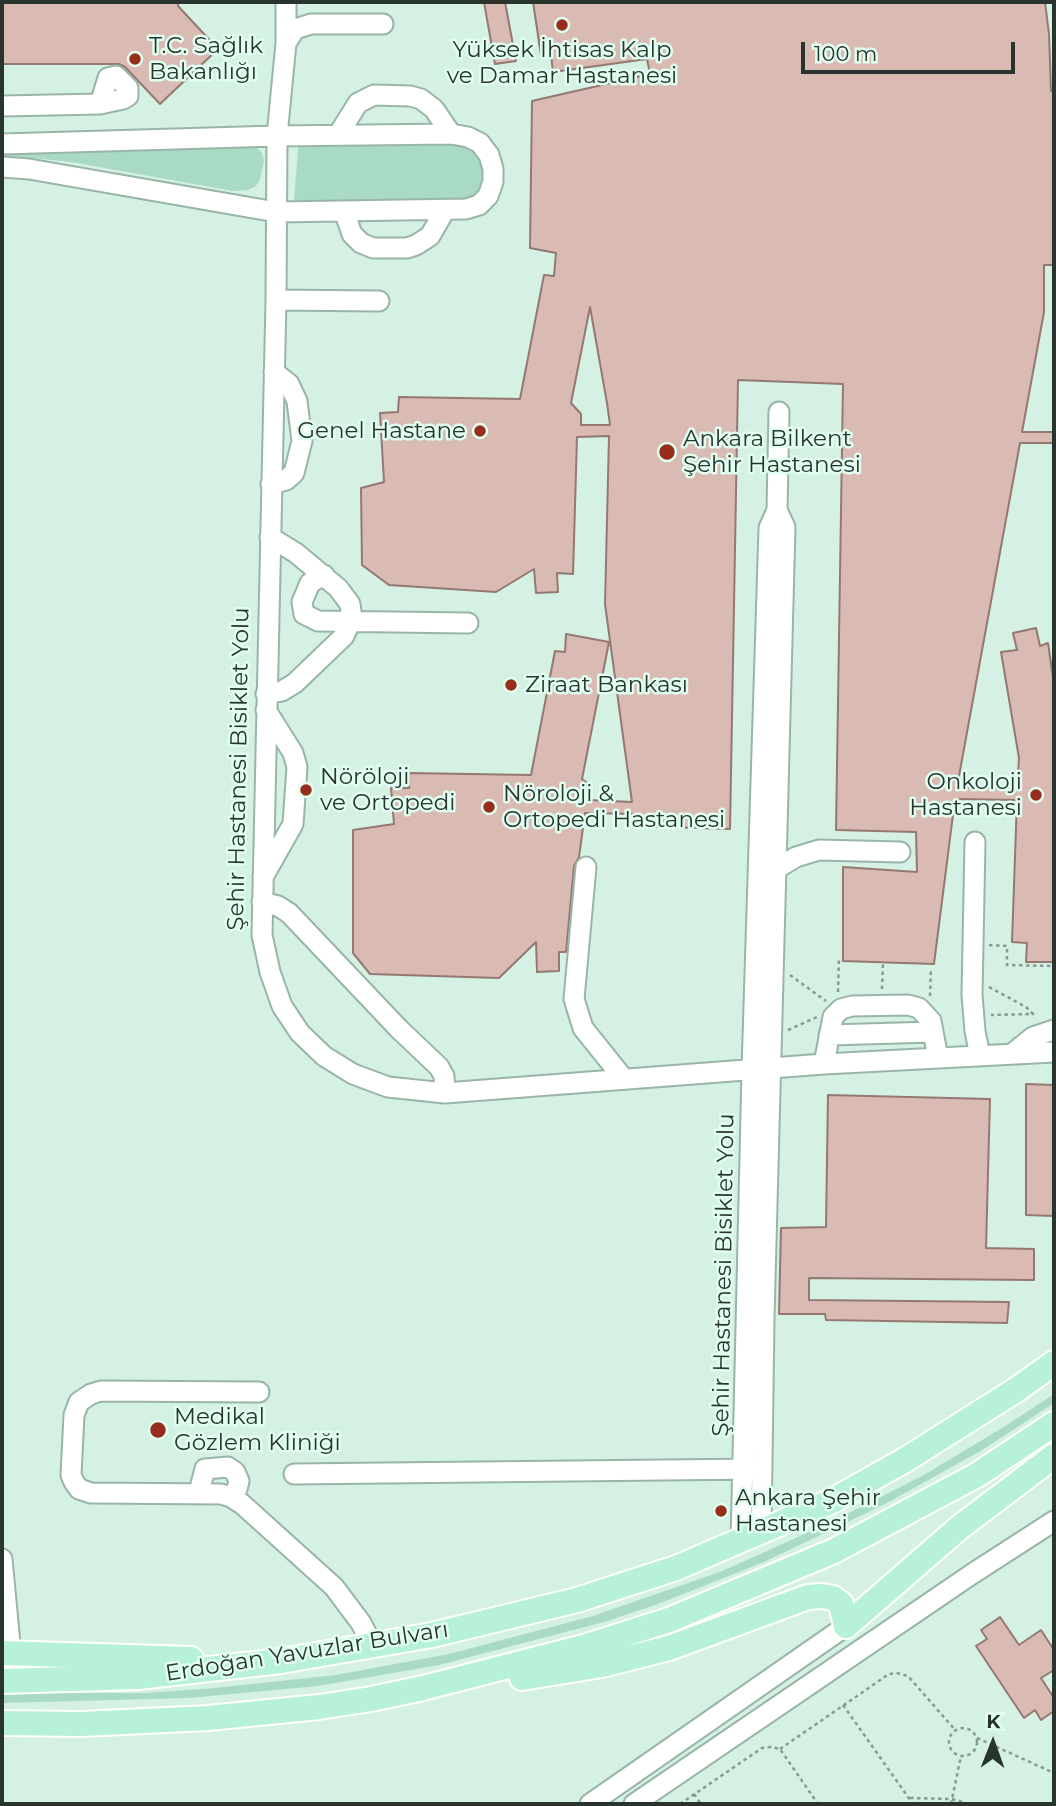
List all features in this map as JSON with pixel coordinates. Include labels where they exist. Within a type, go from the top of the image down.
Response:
[{"type":"main road","name":"Erdoğan Yavuzlar Bulvarı","points":[[2,1681],[138,1677],[244,1665],[432,1636],[577,1600],[643,1580],[805,1514],[880,1475],[1054,1363]]},
{"type":"main road","name":"Erdoğan Yavuzlar Bulvarı","points":[[2,1723],[81,1724],[266,1713],[371,1699],[530,1662],[669,1620],[834,1551],[977,1475],[1054,1424]]},
{"type":"main road","points":[[371,1699],[535,1677],[602,1665],[692,1641],[808,1597],[833,1598],[841,1604],[846,1626],[960,1527],[1054,1456]]},
{"type":"main road","points":[[6,1653],[178,1658],[244,1665]]},
{"type":"main road","points":[[2,1733],[81,1724]]},
{"type":"street","points":[[286,2],[286,43],[277,136],[262,935],[270,972],[282,1006],[300,1033],[324,1056],[353,1074],[388,1087],[445,1093],[824,1064],[1054,1052]]},
{"type":"street","points":[[286,43],[295,29],[311,24],[383,24]]},
{"type":"street","points":[[338,135],[358,103],[374,95],[421,99],[434,109],[451,134]]},
{"type":"street","points":[[2,106],[100,104]]},
{"type":"street","points":[[2,144],[451,134],[468,137],[480,143],[489,155],[494,169],[488,196],[479,205],[466,209],[276,212],[29,169],[2,167]]},
{"type":"street","points":[[344,211],[352,234],[361,243],[373,248],[407,248],[430,236],[445,210]]},
{"type":"street","points":[[276,299],[379,301]]},
{"type":"street","points":[[271,484],[286,480],[294,473],[302,442],[297,401],[289,384],[274,372]]},
{"type":"street","points":[[751,1537],[769,528],[777,510],[779,412]]},
{"type":"street","points":[[761,1070],[776,869],[785,527],[777,510]]},
{"type":"street","points":[[266,702],[295,683],[344,636],[352,622],[350,604],[338,588],[296,552],[270,537]]},
{"type":"street","points":[[324,575],[310,583],[301,606],[304,614],[318,621],[468,623]]},
{"type":"street","points":[[263,877],[293,824],[297,767],[293,753],[266,702]]},
{"type":"street","points":[[975,842],[972,995],[980,1056]]},
{"type":"street","points":[[776,869],[796,857],[819,850],[900,852]]},
{"type":"street","points":[[586,867],[574,999],[583,1028],[623,1078]]},
{"type":"street","points":[[262,902],[278,906],[289,913],[399,1029],[439,1067],[444,1076],[445,1093]]},
{"type":"street","points":[[824,1064],[832,1017],[841,1009],[852,1006],[914,1006],[928,1015],[937,1058]]},
{"type":"street","points":[[1013,1054],[1033,1037],[1054,1030]]},
{"type":"street","points":[[829,1035],[933,1032]]},
{"type":"street","points":[[259,1392],[101,1391],[91,1394],[79,1402],[74,1415],[71,1475],[79,1489],[92,1493],[221,1494],[230,1497],[242,1504],[334,1587],[361,1623],[373,1646]]},
{"type":"street","points":[[204,1494],[201,1483],[205,1469],[215,1466],[228,1467],[235,1472],[239,1481],[237,1489],[230,1497]]},
{"type":"street","points":[[295,1474],[752,1469]]},
{"type":"street","points":[[635,1804],[1054,1521]]},
{"type":"street","points":[[2,1559],[6,1653]]},
{"type":"street","points":[[590,1804],[846,1626]]},
{"type":"path","points":[[985,945],[1007,946],[1007,965],[1054,966]]},
{"type":"path","points":[[838,998],[839,957]]},
{"type":"path","points":[[788,974],[828,1000],[823,1006]]},
{"type":"path","points":[[981,1015],[1033,1014],[1010,997],[984,985]]},
{"type":"path","points":[[787,1030],[822,1015]]},
{"type":"path","points":[[680,1804],[762,1748],[780,1749],[889,1674],[897,1672],[908,1676],[956,1731]]},
{"type":"path","points":[[843,1705],[913,1804]]},
{"type":"path","points":[[977,1738],[974,1751],[968,1755],[961,1756],[954,1752],[950,1743],[951,1736],[956,1731],[966,1729],[973,1732],[977,1738],[1054,1773]]},
{"type":"path","points":[[780,1749],[818,1804]]},
{"type":"path","points":[[951,1804],[961,1756]]},
{"type":"path","points":[[694,1794],[701,1804]]},
{"type":"path","points":[[908,1798],[952,1799],[969,1804]]},
{"type":"green space","points":[[299,139],[467,141],[479,150],[486,170],[483,186],[476,197],[462,203],[294,200]]},
{"type":"green space","points":[[255,146],[262,153],[264,161],[260,179],[256,186],[248,190],[233,191],[71,162],[2,155],[2,147]]},
{"type":"green space","points":[[1054,1394],[1054,1403],[1019,1426],[982,1450],[885,1504],[764,1562],[658,1604],[604,1622],[439,1665],[318,1686],[189,1698],[2,1703],[2,1693],[145,1693],[336,1675],[449,1654],[593,1616],[720,1572],[829,1523],[924,1475]]},
{"type":"building","name":"T.C. Sağlık Bakanlığı","points":[[2,2],[178,2],[178,6],[218,49],[160,104],[119,64],[2,64]]},
{"type":"building","points":[[484,2],[505,2],[516,61],[495,64]]},
{"type":"building","points":[[533,2],[1045,2],[1051,91],[1054,91],[1054,265],[1044,265],[1044,312],[1022,432],[1054,432],[1054,443],[1020,443],[957,787],[1017,789],[1019,758],[1001,652],[1017,650],[1013,633],[1036,628],[1040,646],[1048,643],[1054,684],[1054,962],[1026,962],[1027,943],[1012,942],[1017,800],[955,799],[934,964],[843,961],[843,867],[917,872],[916,832],[836,830],[843,384],[738,380],[730,829],[636,826],[634,814],[585,813],[579,857],[574,866],[566,952],[559,952],[559,971],[537,972],[536,942],[499,978],[370,974],[353,953],[353,830],[394,824],[391,788],[409,788],[409,773],[531,775],[555,651],[565,652],[566,634],[609,642],[582,779],[586,782],[590,800],[632,802],[605,604],[609,436],[577,437],[573,574],[557,573],[558,592],[536,593],[534,569],[496,592],[389,585],[362,565],[361,488],[384,482],[380,413],[398,412],[399,397],[520,399],[544,275],[554,276],[556,253],[530,248],[532,101],[650,74],[647,59],[553,72],[551,55],[541,55]],"holes":[[[590,307],[610,425],[581,425],[581,414],[571,403]]]},
{"type":"building","points":[[1026,1084],[1054,1085],[1054,1216],[1026,1215]]},
{"type":"building","points":[[828,1095],[990,1099],[986,1248],[1034,1249],[1034,1280],[809,1278],[809,1300],[1009,1302],[1007,1323],[826,1320],[825,1314],[779,1314],[781,1228],[826,1227]]},
{"type":"building","points":[[1000,1617],[1019,1645],[1041,1630],[1054,1650],[1054,1670],[1041,1678],[1054,1698],[1054,1711],[1041,1720],[1035,1710],[1024,1718],[976,1646],[987,1639],[981,1630]]},
{"type":"place","name":"Yüksek İhtisas Kalp ve Damar Hastanesi","points":[[562,25]]},
{"type":"place","name":"T.C. Sağlık Bakanlığı","points":[[135,59]]},
{"type":"place","name":"Genel Hastane","points":[[480,431]]},
{"type":"place","name":"Ankara Bilkent Şehir Hastanesi","points":[[667,452]]},
{"type":"place","name":"Ziraat Bankası","points":[[511,685]]},
{"type":"place","name":"Nöröloji ve Ortopedi","points":[[306,790]]},
{"type":"place","name":"Onkoloji Hastanesi","points":[[1036,795]]},
{"type":"place","name":"Nöroloji & Ortopedi Hastanesi","points":[[489,807]]},
{"type":"place","name":"Medikal Gözlem Kliniği","points":[[158,1430]]},
{"type":"place","name":"Ankara Şehir Hastanesi","points":[[721,1511]]}]
